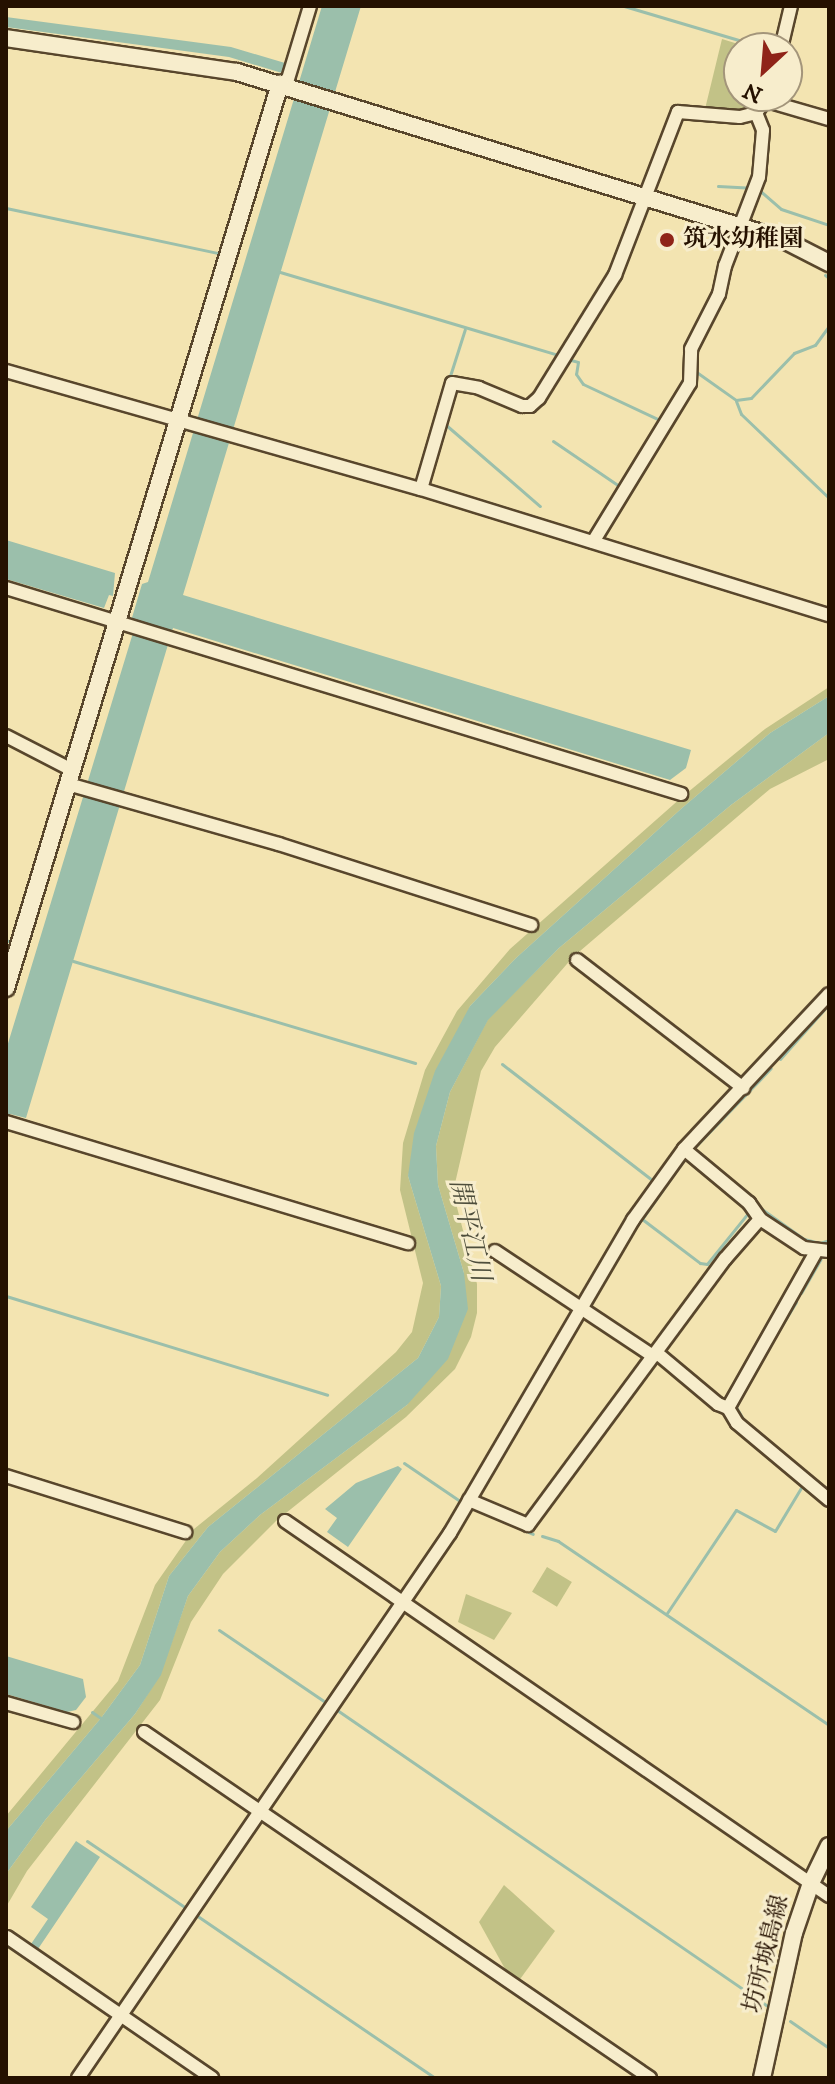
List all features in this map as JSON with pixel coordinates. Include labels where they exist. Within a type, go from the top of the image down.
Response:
[{"type":"street","points":[[6,988],[125,625],[310,6]]},
{"type":"street","points":[[785,32],[791,6]]},
{"type":"street","points":[[6,38],[184,61],[288,86],[784,240],[829,263]]},
{"type":"street","points":[[803,110],[829,119]]},
{"type":"street","points":[[421,489],[452,383],[479,388],[522,406],[530,406],[539,398],[611,283],[678,112],[740,117],[756,113],[763,130],[759,177],[719,294],[691,349],[690,383],[593,542]]},
{"type":"street","points":[[6,371],[421,489],[829,615]]},
{"type":"street","points":[[6,588],[681,794]]},
{"type":"street","points":[[6,736],[74,781],[129,803],[279,844],[531,925]]},
{"type":"street","points":[[577,960],[743,1088]]},
{"type":"street","points":[[78,2078],[402,1604],[469,1500],[633,1220],[684,1149],[829,994]]},
{"type":"street","points":[[12,1124],[408,1243]]},
{"type":"street","points":[[684,1149],[749,1203],[760,1219],[784,1237],[822,1252],[728,1408]]},
{"type":"street","points":[[469,1500],[528,1525],[725,1259],[760,1219]]},
{"type":"street","points":[[495,1251],[581,1310],[655,1355],[718,1404],[728,1408],[737,1423],[829,1500]]},
{"type":"street","points":[[6,1476],[185,1532]]},
{"type":"street","points":[[285,1521],[829,1896]]},
{"type":"street","points":[[6,1703],[73,1722]]},
{"type":"street","points":[[144,1732],[650,2078]]},
{"type":"street","name":"坊所城島線","points":[[762,2078],[794,1933],[811,1883],[829,1846]]},
{"type":"street","points":[[7,1937],[212,2078]]},
{"type":"green space","points":[[722,39],[723,111],[705,109]]},
{"type":"green space","points":[[829,687],[829,696],[770,733],[682,808],[516,958],[470,1006],[408,1176],[441,1286],[439,1317],[418,1358],[208,1527],[169,1576],[140,1665],[101,1718],[6,1831],[6,1816],[118,1681],[155,1585],[194,1529],[257,1478],[396,1352],[412,1332],[423,1283],[400,1190],[403,1143],[425,1070],[457,1011],[510,949],[682,797],[765,729]]},
{"type":"green space","points":[[829,733],[829,759],[770,789],[573,957],[495,1047],[481,1071],[453,1192],[477,1284],[477,1313],[471,1337],[455,1369],[406,1417],[276,1521],[223,1574],[191,1622],[160,1700],[27,1871],[6,1907],[6,1874],[46,1819],[135,1714],[160,1675],[188,1596],[220,1552],[260,1515],[407,1405],[464,1273],[438,1185],[436,1146],[450,1092],[488,1019],[559,948],[731,805]]},
{"type":"green space","points":[[547,1567],[572,1582],[557,1607],[532,1592]]},
{"type":"green space","points":[[466,1594],[512,1613],[494,1640],[458,1622]]},
{"type":"green space","points":[[504,1885],[555,1931],[518,1982],[509,1976],[479,1922]]},
{"type":"shaded area","points":[[322,6],[361,6],[183,595],[691,750],[686,768],[670,780],[173,628],[26,1118],[10,1114],[6,1124],[6,1050],[136,623],[131,621],[142,584],[148,582]]},
{"type":"shaded area","points":[[6,17],[231,47],[285,63],[282,73],[229,57],[6,27]]},
{"type":"shaded area","points":[[6,540],[115,573],[113,596],[109,595],[104,608],[6,579]]},
{"type":"shaded area","points":[[829,696],[829,733],[731,805],[559,948],[488,1020],[450,1092],[436,1146],[438,1185],[464,1273],[468,1309],[448,1359],[407,1405],[260,1515],[220,1552],[188,1596],[161,1675],[135,1714],[46,1819],[6,1874],[6,1831],[101,1718],[140,1665],[169,1576],[208,1527],[418,1358],[439,1317],[441,1286],[408,1176],[414,1133],[435,1071],[470,1006],[516,958],[682,808],[770,733]]},
{"type":"shaded area","points":[[398,1466],[402,1469],[348,1547],[327,1532],[337,1518],[325,1509],[356,1483]]},
{"type":"shaded area","points":[[6,1656],[83,1679],[86,1697],[76,1710],[67,1712],[6,1694]]},
{"type":"shaded area","points":[[76,1841],[100,1857],[38,1949],[31,1944],[48,1919],[31,1907]]},
{"type":"waterway","points":[[624,6],[723,35]]},
{"type":"waterway","points":[[718,186],[751,188]]},
{"type":"waterway","points":[[758,189],[781,209],[829,225]]},
{"type":"waterway","points":[[6,208],[218,253]]},
{"type":"waterway","points":[[280,272],[558,355]]},
{"type":"waterway","points":[[825,275],[829,278]]},
{"type":"waterway","points":[[695,371],[736,400],[751,398],[794,353],[815,345],[829,326]]},
{"type":"waterway","points":[[449,379],[465,329]]},
{"type":"waterway","points":[[571,360],[578,362],[576,374],[583,384],[660,420]]},
{"type":"waterway","points":[[653,431],[685,378]]},
{"type":"waterway","points":[[736,401],[741,414],[829,498]]},
{"type":"waterway","points":[[446,425],[540,506]]},
{"type":"waterway","points":[[553,441],[619,486],[644,446]]},
{"type":"waterway","points":[[73,961],[415,1063]]},
{"type":"waterway","points":[[780,1059],[829,1004]]},
{"type":"waterway","points":[[502,1064],[651,1179]]},
{"type":"waterway","points":[[693,1149],[771,1068]]},
{"type":"waterway","points":[[685,1158],[642,1219],[700,1263],[707,1264],[748,1213]]},
{"type":"waterway","points":[[759,1207],[804,1239],[820,1243],[829,1240]]},
{"type":"waterway","points":[[801,1293],[821,1259]]},
{"type":"waterway","points":[[6,1296],[327,1395]]},
{"type":"waterway","points":[[774,1338],[796,1302]]},
{"type":"waterway","points":[[739,1400],[736,1407],[744,1421]]},
{"type":"waterway","points":[[404,1463],[460,1501]]},
{"type":"waterway","points":[[798,1467],[808,1474]]},
{"type":"waterway","points":[[667,1613],[736,1510],[775,1531],[802,1486]]},
{"type":"waterway","points":[[496,1518],[533,1534]]},
{"type":"waterway","points":[[542,1536],[558,1541],[829,1725]]},
{"type":"waterway","points":[[219,1630],[327,1703]]},
{"type":"waterway","points":[[337,1710],[766,2005]]},
{"type":"waterway","points":[[92,1712],[102,1719]]},
{"type":"waterway","points":[[87,1841],[186,1908]]},
{"type":"waterway","points":[[196,1915],[435,2078]]},
{"type":"waterway","points":[[790,2021],[829,2048]]},
{"type":"place","name":"筑水幼稚園","points":[[667,240]]},
{"type":"water label","name":"開平江川","points":[[469,1230]]}]
